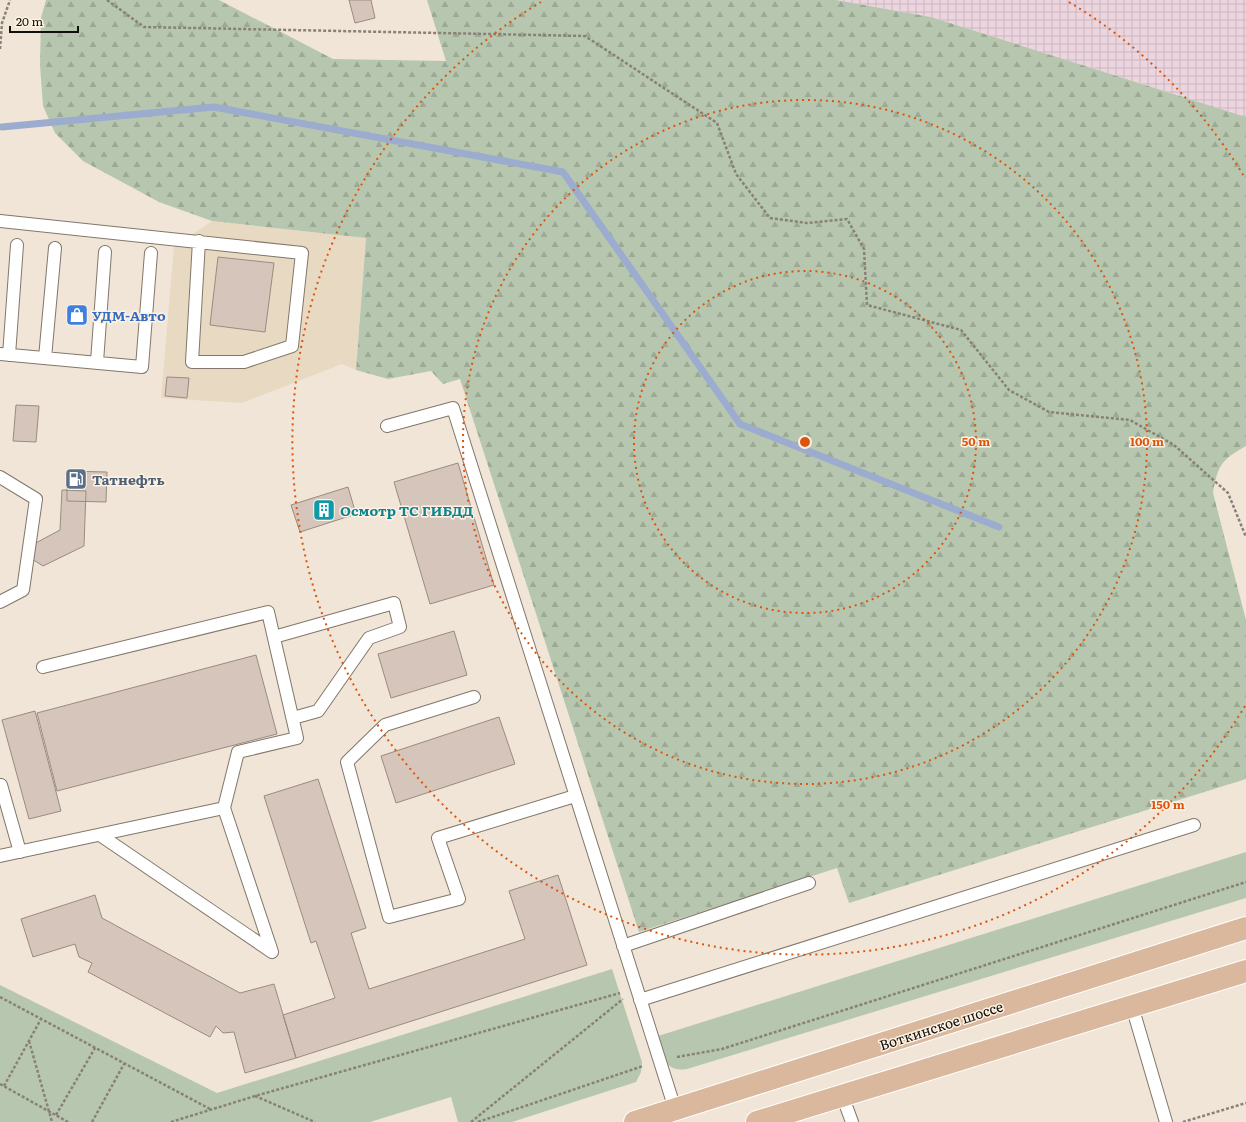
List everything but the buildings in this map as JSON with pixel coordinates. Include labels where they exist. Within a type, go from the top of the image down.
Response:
[{"type":"main road","name":"Воткинское шоссе","points":[[635,1122],[1246,928]]},
{"type":"main road","points":[[757,1122],[1246,971]]},
{"type":"lane","points":[[0,221],[199,241],[302,253],[292,346],[244,362],[192,362],[199,241]]},
{"type":"lane","points":[[17,245],[5,355],[142,367],[151,253]]},
{"type":"lane","points":[[46,358],[55,248]]},
{"type":"lane","points":[[97,362],[105,252]]},
{"type":"lane","points":[[387,426],[453,408],[675,1109]]},
{"type":"lane","points":[[0,477],[36,499],[23,590],[0,602]]},
{"type":"lane","points":[[274,637],[394,602],[400,627],[369,638],[318,711],[293,718]]},
{"type":"lane","points":[[43,667],[268,612],[297,738],[238,752],[224,808],[272,952],[100,835]]},
{"type":"lane","points":[[474,697],[385,725],[347,762],[389,917],[459,899],[438,838],[575,796]]},
{"type":"lane","points":[[1,785],[20,852]]},
{"type":"lane","points":[[0,856],[224,808]]},
{"type":"lane","points":[[640,1000],[1194,825]]},
{"type":"lane","points":[[623,946],[809,883]]},
{"type":"lane","points":[[1132,1006],[1166,1122]]},
{"type":"lane","points":[[842,1095],[851,1121]]},
{"type":"path","points":[[0,49],[2,22],[10,0]]},
{"type":"path","points":[[107,0],[144,27],[585,36],[717,123],[736,174],[770,218],[807,223],[847,219],[864,249],[868,305],[961,330],[1009,390],[1048,412],[1130,420],[1174,445],[1228,493],[1246,537]]},
{"type":"path","points":[[478,1122],[660,1060],[722,1049],[1246,882]]},
{"type":"path","points":[[171,1122],[256,1096],[636,988]]},
{"type":"path","points":[[471,1122],[636,988]]},
{"type":"path","points":[[0,997],[210,1110]]},
{"type":"path","points":[[4,1086],[41,1019]]},
{"type":"path","points":[[29,1041],[52,1122]]},
{"type":"path","points":[[56,1115],[95,1048]]},
{"type":"path","points":[[92,1122],[124,1064]]},
{"type":"path","points":[[0,1084],[68,1122]]},
{"type":"path","points":[[256,1096],[315,1122]]},
{"type":"path","points":[[1183,1122],[1246,1102]]},
{"type":"path","points":[[184,1122],[187,1117]]},
{"type":"shaded area","points":[[836,0],[1246,0],[1246,117],[931,17]]},
{"type":"shaded area","points":[[212,221],[366,238],[356,370],[342,364],[242,403],[161,398],[174,247]]},
{"type":"green space","points":[[46,0],[219,0],[333,59],[446,61],[427,0],[836,0],[931,17],[1246,117],[1246,446],[1231,455],[1222,464],[1217,476],[1213,493],[1246,620],[1246,779],[849,903],[837,868],[639,932],[460,379],[443,384],[431,371],[388,379],[356,370],[366,238],[212,221],[159,202],[83,161],[55,133],[43,106],[40,65],[41,18]]},
{"type":"green space","points":[[1246,852],[1246,898],[687,1069],[673,1068],[665,1061],[658,1036]]},
{"type":"green space","points":[[612,969],[642,1062],[641,1072],[636,1082],[512,1122],[458,1122],[451,1097],[370,1122],[0,1122],[0,985],[217,1093]]},
{"type":"waterway","points":[[2,127],[214,107],[563,172],[740,424],[999,527]]},
{"type":"place","name":"УДМ-Авто","points":[[77,315]]},
{"type":"place","name":"Татнефть","points":[[76,479]]},
{"type":"place","name":"Осмотр ТС ГИБДД","points":[[324,510]]}]
